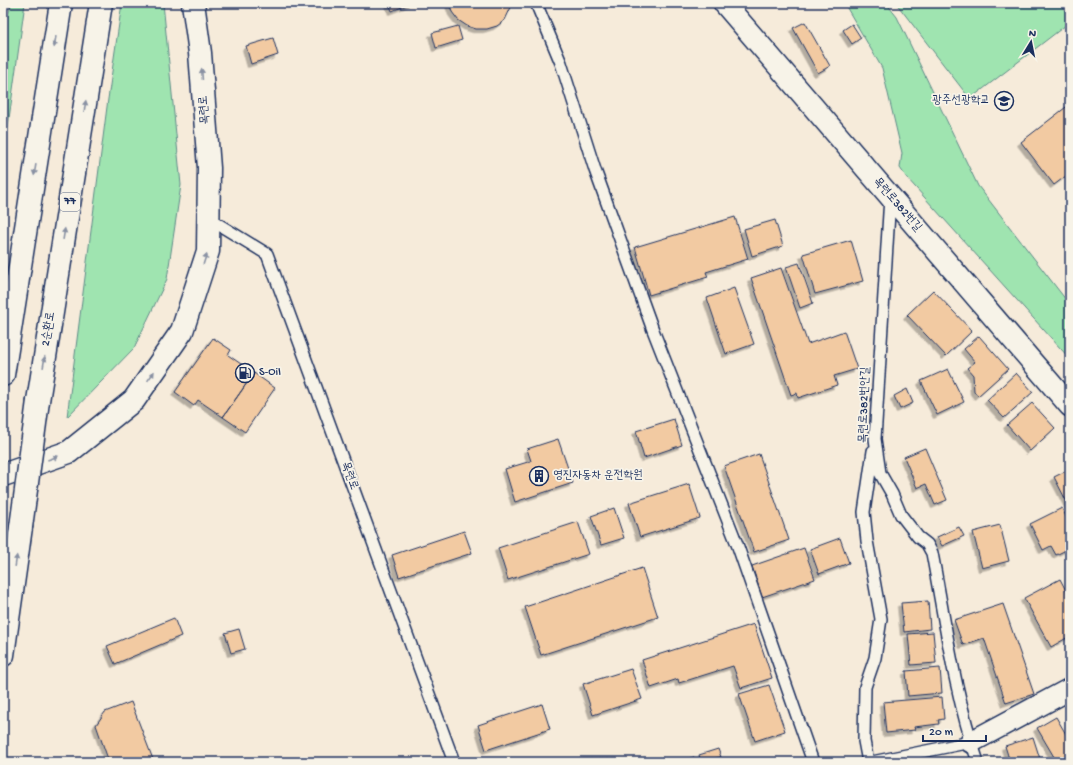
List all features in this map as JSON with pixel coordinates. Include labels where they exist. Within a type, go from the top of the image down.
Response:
[{"type":"main road","points":[[3,375],[61,3]]},
{"type":"main road","name":"2순환로","points":[[3,655],[38,401],[101,3]]},
{"type":"main road","name":"목련로","points":[[3,475],[69,452],[134,400],[182,331],[208,251],[209,168],[200,53],[193,3]]},
{"type":"street","name":"목련로382번길","points":[[724,3],[1070,406]]},
{"type":"street","points":[[971,742],[1070,689]]},
{"type":"lane","points":[[536,3],[562,63],[595,170],[642,300],[737,544],[813,762]]},
{"type":"lane","name":"목련로382번안길","points":[[890,196],[875,439],[880,473],[892,494],[901,515],[918,537],[927,544],[932,553],[971,742],[978,762]]},
{"type":"lane","name":"목련로","points":[[208,218],[267,254],[454,762]]},
{"type":"lane","points":[[868,762],[864,741],[864,687],[875,658],[881,619],[866,541],[864,512],[875,439]]},
{"type":"lane","points":[[872,762],[971,742]]},
{"type":"green space","points":[[12,3],[25,3],[3,162],[3,28]]},
{"type":"green space","points":[[122,3],[163,3],[181,185],[167,279],[134,348],[67,417],[108,99]]},
{"type":"green space","points":[[844,3],[886,3],[897,17],[978,186],[1070,305],[1070,359],[907,178],[900,168],[902,153],[882,68]]},
{"type":"green space","points":[[896,3],[1059,3],[1070,17],[1070,22],[970,99]]},
{"type":"building","points":[[389,3],[412,3],[392,11]]},
{"type":"building","points":[[449,3],[513,3],[505,20],[497,26],[487,29],[476,29],[467,26],[458,20],[452,12]]},
{"type":"building","points":[[805,22],[830,66],[818,73],[793,28]]},
{"type":"building","points":[[852,24],[861,38],[852,44],[843,30]]},
{"type":"building","points":[[458,26],[462,40],[436,48],[432,33]]},
{"type":"building","points":[[273,38],[278,55],[251,64],[246,46]]},
{"type":"building","points":[[1070,104],[1070,173],[1054,185],[1021,142]]},
{"type":"building","points":[[735,217],[748,259],[706,272],[708,277],[649,295],[635,247]]},
{"type":"building","points":[[775,220],[783,246],[752,256],[744,229]]},
{"type":"building","points":[[851,240],[863,281],[815,294],[803,254]]},
{"type":"building","points":[[799,263],[813,303],[800,308],[786,267]]},
{"type":"building","points":[[781,268],[808,344],[844,331],[857,369],[834,376],[837,385],[798,398],[797,393],[791,395],[751,278]]},
{"type":"building","points":[[734,288],[754,344],[726,354],[707,298]]},
{"type":"building","points":[[933,290],[972,331],[946,356],[907,315]]},
{"type":"building","points":[[979,336],[1008,369],[978,396],[974,391],[973,375],[967,368],[975,362],[964,349]]},
{"type":"building","points":[[213,338],[231,350],[228,355],[254,373],[223,417],[198,400],[194,406],[175,392]]},
{"type":"building","points":[[948,369],[964,402],[937,415],[921,381]]},
{"type":"building","points":[[254,373],[275,388],[245,432],[223,417]]},
{"type":"building","points":[[1016,373],[1033,392],[1004,418],[987,400]]},
{"type":"building","points":[[907,389],[913,403],[900,409],[894,396]]},
{"type":"building","points":[[1032,403],[1055,428],[1030,451],[1007,425]]},
{"type":"building","points":[[674,419],[682,445],[644,458],[636,431]]},
{"type":"building","name":"영진자동차 운전학원","points":[[558,439],[573,483],[515,502],[505,469],[531,461],[527,449]]},
{"type":"building","points":[[925,448],[947,500],[935,505],[926,484],[917,488],[904,457]]},
{"type":"building","points":[[759,454],[789,540],[754,552],[724,466]]},
{"type":"building","points":[[1070,469],[1070,508],[1054,477]]},
{"type":"building","points":[[689,484],[700,518],[640,537],[629,503]]},
{"type":"building","points":[[614,508],[624,538],[601,545],[591,516]]},
{"type":"building","points":[[1062,508],[1070,525],[1070,548],[1056,555],[1051,546],[1043,550],[1030,524]]},
{"type":"building","points":[[578,522],[589,554],[508,580],[498,548]]},
{"type":"building","points":[[1000,525],[1009,561],[982,568],[973,532]]},
{"type":"building","points":[[959,527],[964,536],[942,546],[937,537]]},
{"type":"building","points":[[464,531],[472,553],[399,577],[392,555]]},
{"type":"building","points":[[840,538],[849,563],[819,574],[810,549]]},
{"type":"building","points":[[804,548],[815,579],[762,597],[752,566]]},
{"type":"building","points":[[642,568],[658,617],[541,655],[525,607]]},
{"type":"building","points":[[1060,579],[1070,598],[1070,636],[1051,647],[1024,598]]},
{"type":"building","points":[[928,601],[930,629],[904,632],[901,603]]},
{"type":"building","points":[[1003,604],[1034,694],[1006,703],[984,638],[963,645],[954,620]]},
{"type":"building","points":[[174,618],[181,636],[115,664],[107,646]]},
{"type":"building","points":[[754,624],[772,678],[741,688],[733,666],[679,683],[678,679],[651,688],[642,660]]},
{"type":"building","points":[[239,629],[245,649],[231,653],[225,633]]},
{"type":"building","points":[[933,632],[936,663],[911,665],[908,634]]},
{"type":"building","points":[[940,668],[942,693],[908,696],[906,671]]},
{"type":"building","points":[[631,669],[642,699],[593,715],[583,684]]},
{"type":"building","points":[[769,685],[785,731],[755,741],[739,694]]},
{"type":"building","points":[[942,697],[944,719],[938,720],[939,724],[914,727],[915,730],[886,733],[883,702]]},
{"type":"building","points":[[131,702],[154,762],[109,762],[96,725],[105,712]]},
{"type":"building","points":[[542,704],[550,729],[486,750],[478,725]]},
{"type":"building","points":[[1056,717],[1070,741],[1070,762],[1057,762],[1037,728]]},
{"type":"building","points":[[1033,737],[1041,762],[1010,762],[1005,746]]},
{"type":"building","points":[[718,749],[721,757],[701,762],[699,755]]},
{"type":"building","points":[[694,757],[696,762],[678,762]]},
{"type":"place","name":"광주선광학교","points":[[1004,101]]},
{"type":"place","name":"S-Oil","points":[[245,373]]},
{"type":"place","name":"영진자동차 운전학원","points":[[539,476]]}]
